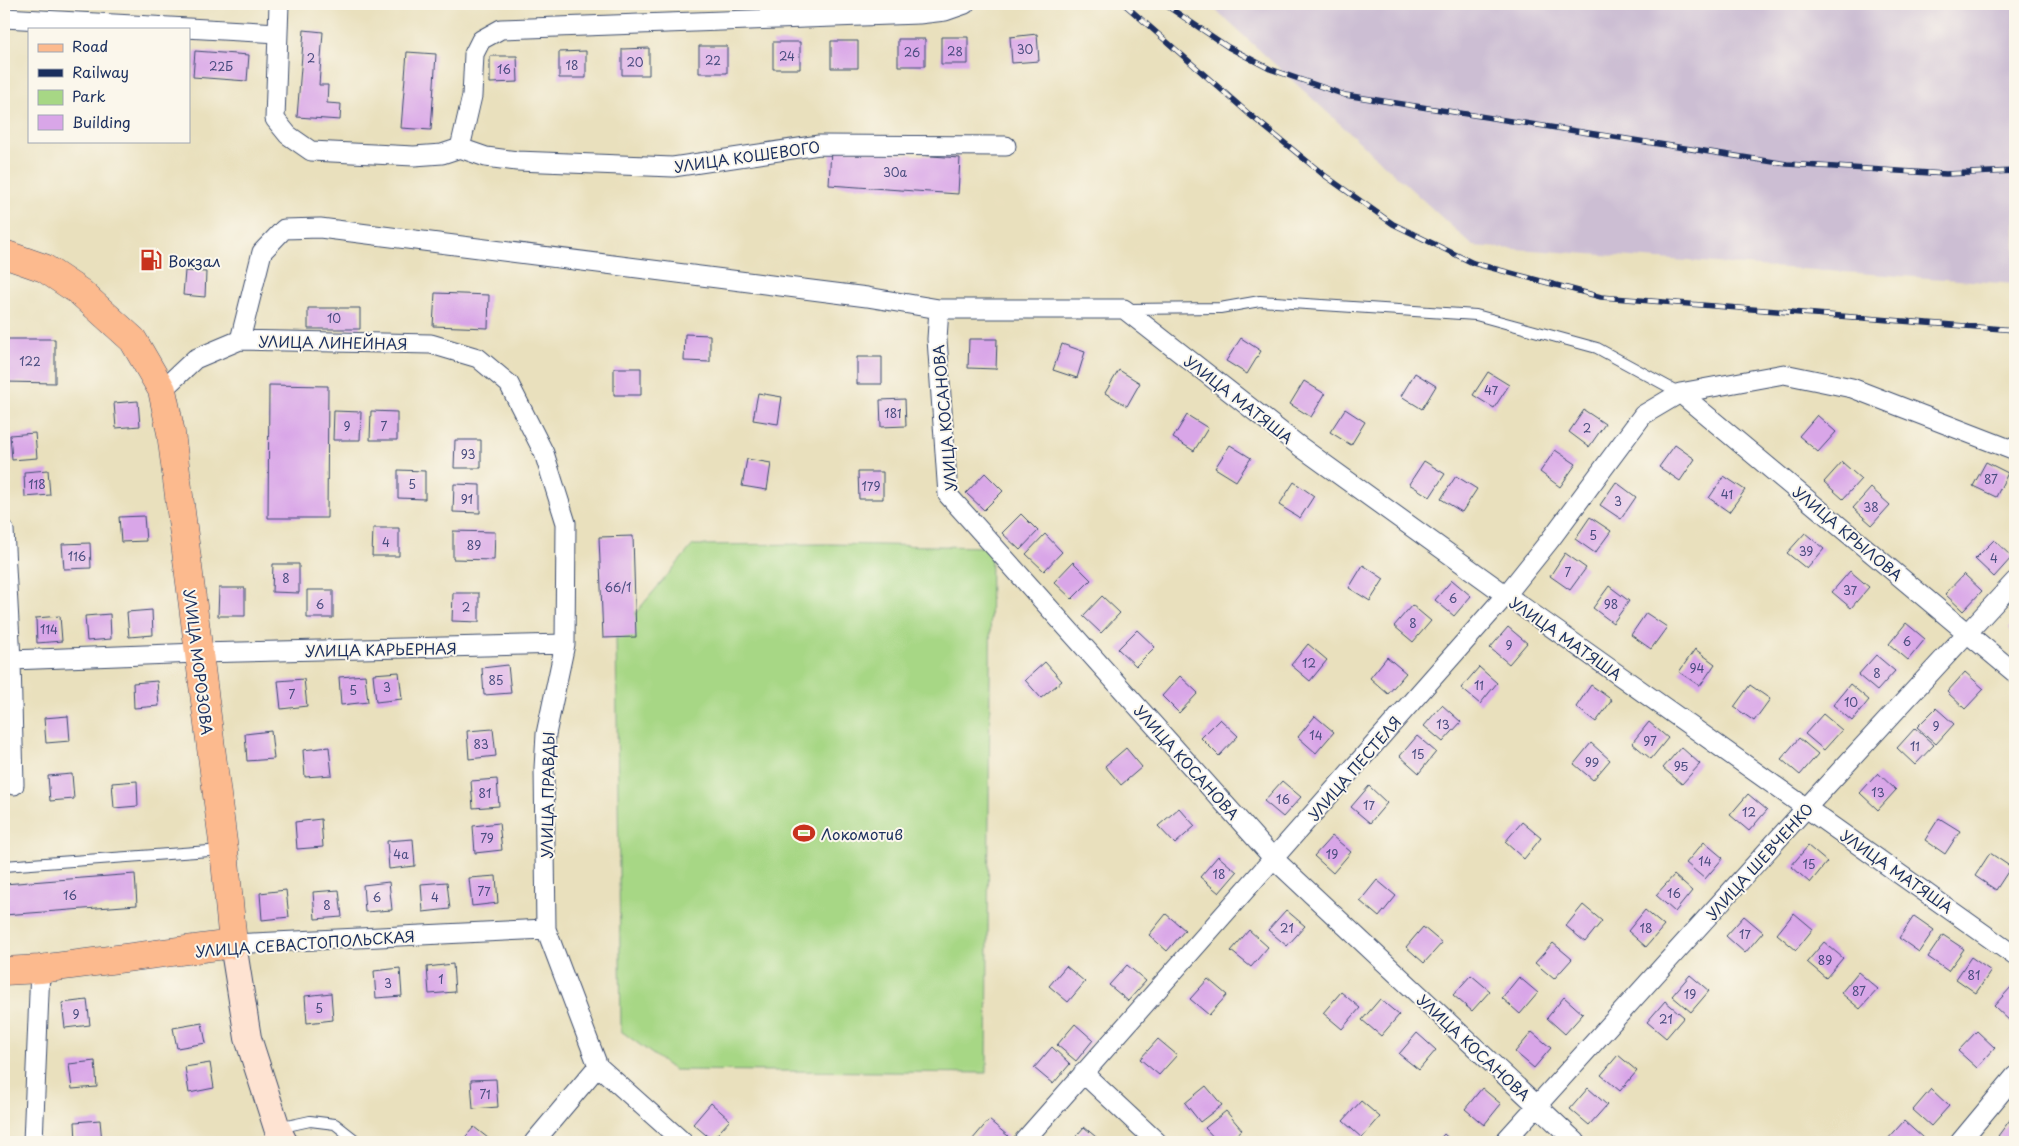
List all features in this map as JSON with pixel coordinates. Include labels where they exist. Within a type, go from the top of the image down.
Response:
[{"type":"main road","name":"УЛИЦА МОРОЗОВА","points":[[4,254],[44,268],[80,292],[133,340],[162,390],[171,433],[224,850],[233,944],[248,1038],[281,1135]]},
{"type":"main road","name":"УЛИЦА СЕВАСТОПОЛЬСКАЯ","points":[[4,971],[40,969],[233,944]]},
{"type":"street","points":[[280,4],[275,120],[288,135],[311,151],[414,156],[442,154],[460,148],[472,96],[474,54],[481,40],[501,29],[919,14],[945,11],[965,4]]},
{"type":"street","points":[[4,18],[187,28]]},
{"type":"street","points":[[190,28],[278,33]]},
{"type":"street","name":"УЛИЦА КОШЕВОГО","points":[[460,148],[486,157],[517,161],[673,167],[819,145],[1006,146]]},
{"type":"street","points":[[240,340],[262,252],[284,229],[320,228],[867,297],[939,309],[1124,309]]},
{"type":"street","name":"УЛИЦА КОСАНОВА","points":[[939,309],[937,339],[948,495],[1274,859],[1576,1142]]},
{"type":"street","name":"УЛИЦА МАТЯША","points":[[1124,309],[1298,445],[2015,956]]},
{"type":"street","name":"УЛИЦА ЛИНЕЙНАЯ","points":[[162,390],[195,359],[240,340],[431,344],[478,358],[509,384]]},
{"type":"street","points":[[1680,393],[1784,374],[1852,388],[2015,451]]},
{"type":"street","name":"УЛИЦА ПРАВДЫ","points":[[509,384],[544,452],[566,523],[565,644],[546,734],[544,768],[546,928],[598,1066],[683,1142]]},
{"type":"street","name":"УЛИЦА ПЕСТЕЛЯ","points":[[1023,1142],[1506,595],[1550,540],[1643,415],[1680,393]]},
{"type":"street","name":"УЛИЦА КРЫЛОВА","points":[[1680,393],[2015,673]]},
{"type":"street","points":[[4,530],[11,660],[14,785]]},
{"type":"street","name":"УЛИЦА ШЕВЧЕНКО","points":[[1504,1142],[1807,807],[2015,581]]},
{"type":"street","name":"УЛИЦА КАРЬЕРНАЯ","points":[[11,660],[198,653],[565,644]]},
{"type":"street","name":"УЛИЦА СЕВАСТОПОЛЬСКАЯ","points":[[233,944],[546,928]]},
{"type":"street","points":[[33,1142],[40,969]]},
{"type":"street","points":[[534,1142],[598,1066]]},
{"type":"street","points":[[1083,1073],[1157,1142]]},
{"type":"street","points":[[1960,1142],[2015,1076]]},
{"type":"lane","points":[[1124,309],[1220,308],[1260,301],[1476,315],[1597,348],[1680,393]]},
{"type":"lane","points":[[4,866],[224,850]]},
{"type":"lane","points":[[281,1135],[310,1121],[335,1124],[354,1139],[355,1142]]},
{"type":"shaded area","points":[[1209,4],[2015,4],[2015,284],[1473,246]]},
{"type":"green space","name":"Локомотив","points":[[827,544],[991,547],[987,1073],[674,1070],[621,1031],[616,636],[693,545]]},
{"type":"building","points":[[304,30],[323,32],[319,85],[328,85],[327,103],[341,104],[340,120],[297,117]]},
{"type":"building","points":[[1037,34],[1039,61],[1012,63],[1010,37]]},
{"type":"building","points":[[941,37],[968,37],[968,64],[941,64]]},
{"type":"building","points":[[898,39],[925,39],[925,66],[898,66]]},
{"type":"building","points":[[831,41],[858,41],[858,68],[831,68]]},
{"type":"building","points":[[773,42],[800,42],[800,69],[773,69]]},
{"type":"building","points":[[699,46],[727,46],[727,73],[699,73]]},
{"type":"building","points":[[649,48],[649,75],[622,75],[622,49]]},
{"type":"building","points":[[195,51],[249,55],[247,81],[193,77]]},
{"type":"building","points":[[586,51],[586,78],[559,78],[559,52]]},
{"type":"building","points":[[407,52],[436,54],[431,130],[401,128]]},
{"type":"building","points":[[490,56],[517,56],[518,82],[490,83]]},
{"type":"building","points":[[831,149],[960,158],[958,194],[829,185]]},
{"type":"building","points":[[185,271],[206,272],[205,297],[183,295]]},
{"type":"building","points":[[435,293],[489,295],[488,328],[433,326]]},
{"type":"building","points":[[308,308],[360,308],[360,329],[308,329]]},
{"type":"building","points":[[685,334],[710,335],[710,362],[684,361]]},
{"type":"building","points":[[1241,338],[1261,351],[1247,374],[1226,361]]},
{"type":"building","points":[[5,339],[55,339],[55,383],[5,382]]},
{"type":"building","points":[[969,339],[997,339],[996,369],[968,368]]},
{"type":"building","points":[[1062,344],[1085,352],[1077,378],[1053,370]]},
{"type":"building","points":[[857,357],[882,357],[882,384],[857,384]]},
{"type":"building","points":[[614,368],[641,368],[641,395],[614,395]]},
{"type":"building","points":[[1119,370],[1140,383],[1127,406],[1105,393]]},
{"type":"building","points":[[1488,372],[1509,385],[1494,408],[1473,395]]},
{"type":"building","points":[[1415,373],[1436,386],[1422,409],[1401,396]]},
{"type":"building","points":[[1304,381],[1325,394],[1311,417],[1290,404]]},
{"type":"building","points":[[269,385],[328,386],[327,518],[268,518]]},
{"type":"building","points":[[758,393],[782,397],[778,424],[753,420]]},
{"type":"building","points":[[905,399],[906,426],[881,427],[880,400]]},
{"type":"building","points":[[138,401],[140,426],[116,428],[114,403]]},
{"type":"building","points":[[1345,409],[1365,422],[1351,445],[1330,432]]},
{"type":"building","points":[[1584,410],[1605,424],[1589,447],[1569,432]]},
{"type":"building","points":[[334,411],[361,412],[360,440],[333,440]]},
{"type":"building","points":[[371,411],[397,412],[397,440],[370,440]]},
{"type":"building","points":[[1187,415],[1208,428],[1194,451],[1173,438]]},
{"type":"building","points":[[1817,415],[1836,432],[1818,452],[1799,436]]},
{"type":"building","points":[[35,433],[37,458],[12,460],[10,435]]},
{"type":"building","points":[[455,440],[481,440],[481,468],[454,468]]},
{"type":"building","points":[[1230,445],[1251,458],[1236,481],[1215,468]]},
{"type":"building","points":[[1675,445],[1695,459],[1680,481],[1659,467]]},
{"type":"building","points":[[1555,450],[1576,464],[1560,487],[1540,472]]},
{"type":"building","points":[[747,459],[771,463],[767,490],[742,486]]},
{"type":"building","points":[[1424,461],[1445,474],[1430,497],[1409,484]]},
{"type":"building","points":[[1842,462],[1861,479],[1843,499],[1824,482]]},
{"type":"building","points":[[1986,462],[2008,473],[1996,497],[1973,486]]},
{"type":"building","points":[[48,470],[50,495],[25,497],[24,472]]},
{"type":"building","points":[[398,470],[425,471],[425,499],[398,498]]},
{"type":"building","points":[[858,472],[883,472],[883,499],[859,499]]},
{"type":"building","points":[[985,473],[1003,491],[984,510],[966,493]]},
{"type":"building","points":[[1456,476],[1477,489],[1462,512],[1441,499]]},
{"type":"building","points":[[1724,476],[1745,490],[1729,512],[1709,498]]},
{"type":"building","points":[[1294,482],[1314,496],[1300,518],[1279,505]]},
{"type":"building","points":[[1616,482],[1636,497],[1621,519],[1600,505]]},
{"type":"building","points":[[454,484],[480,485],[480,513],[453,512]]},
{"type":"building","points":[[1871,488],[1890,505],[1872,525],[1853,508]]},
{"type":"building","points":[[1021,514],[1038,531],[1020,550],[1002,533]]},
{"type":"building","points":[[144,516],[146,541],[121,542],[119,517]]},
{"type":"building","points":[[1590,517],[1611,531],[1595,553],[1575,539]]},
{"type":"building","points":[[373,528],[399,528],[399,556],[372,556]]},
{"type":"building","points":[[453,531],[495,532],[494,560],[453,559]]},
{"type":"building","points":[[1805,533],[1824,549],[1807,569],[1787,553]]},
{"type":"building","points":[[1045,534],[1062,552],[1044,571],[1026,554]]},
{"type":"building","points":[[633,536],[636,637],[603,638],[599,537]]},
{"type":"building","points":[[1994,540],[2012,557],[1994,577],[1975,559]]},
{"type":"building","points":[[90,543],[91,568],[64,569],[62,544]]},
{"type":"building","points":[[1565,553],[1586,568],[1570,590],[1550,576]]},
{"type":"building","points":[[1073,562],[1091,580],[1072,599],[1054,582]]},
{"type":"building","points":[[273,564],[299,564],[299,593],[272,592]]},
{"type":"building","points":[[1363,565],[1384,579],[1370,601],[1349,588]]},
{"type":"building","points":[[1850,571],[1869,587],[1851,608],[1832,592]]},
{"type":"building","points":[[1964,574],[1982,591],[1963,611],[1945,594]]},
{"type":"building","points":[[1452,580],[1471,596],[1454,616],[1435,600]]},
{"type":"building","points":[[1609,586],[1629,601],[1613,623],[1593,608]]},
{"type":"building","points":[[219,588],[245,588],[245,616],[218,616]]},
{"type":"building","points":[[307,590],[333,590],[333,618],[307,618]]},
{"type":"building","points":[[453,593],[479,593],[479,622],[452,621]]},
{"type":"building","points":[[1102,596],[1120,613],[1101,633],[1083,616]]},
{"type":"building","points":[[1412,605],[1431,621],[1413,642],[1394,626]]},
{"type":"building","points":[[152,610],[153,635],[129,637],[127,612]]},
{"type":"building","points":[[1646,613],[1667,627],[1651,649],[1631,635]]},
{"type":"building","points":[[110,614],[111,639],[87,641],[85,616]]},
{"type":"building","points":[[60,616],[62,641],[37,643],[36,618]]},
{"type":"building","points":[[2015,621],[2015,636],[2008,629]]},
{"type":"building","points":[[1906,623],[1925,639],[1908,660],[1889,644]]},
{"type":"building","points":[[1508,627],[1527,643],[1509,664],[1490,648]]},
{"type":"building","points":[[1137,630],[1155,647],[1136,666],[1118,649]]},
{"type":"building","points":[[1308,644],[1327,660],[1310,681],[1291,665]]},
{"type":"building","points":[[1695,649],[1715,664],[1700,686],[1679,672]]},
{"type":"building","points":[[1876,655],[1895,671],[1877,691],[1858,675]]},
{"type":"building","points":[[1387,657],[1406,673],[1388,694],[1370,678]]},
{"type":"building","points":[[1045,662],[1062,681],[1041,698],[1025,680]]},
{"type":"building","points":[[508,665],[511,693],[484,695],[482,668]]},
{"type":"building","points":[[1479,667],[1497,683],[1480,704],[1461,688]]},
{"type":"building","points":[[399,672],[402,699],[376,702],[373,674]]},
{"type":"building","points":[[1965,672],[1984,689],[1965,709],[1947,692]]},
{"type":"building","points":[[365,675],[368,702],[341,705],[339,677]]},
{"type":"building","points":[[1180,676],[1198,693],[1179,713],[1162,696]]},
{"type":"building","points":[[304,679],[307,706],[281,709],[278,681]]},
{"type":"building","points":[[157,681],[159,706],[134,708],[133,683]]},
{"type":"building","points":[[1850,684],[1869,700],[1852,721],[1833,705]]},
{"type":"building","points":[[1591,685],[1612,700],[1596,722],[1576,707]]},
{"type":"building","points":[[1750,685],[1770,699],[1754,721],[1734,707]]},
{"type":"building","points":[[1442,705],[1461,722],[1443,742],[1424,726]]},
{"type":"building","points":[[1936,708],[1954,724],[1936,744],[1917,727]]},
{"type":"building","points":[[1823,714],[1842,730],[1824,750],[1805,734]]},
{"type":"building","points":[[68,716],[70,741],[46,743],[44,718]]},
{"type":"building","points":[[1315,716],[1334,732],[1316,753],[1298,737]]},
{"type":"building","points":[[1220,719],[1238,736],[1219,756],[1201,738]]},
{"type":"building","points":[[1649,722],[1668,738],[1651,759],[1632,743]]},
{"type":"building","points":[[1915,728],[1934,745],[1915,765],[1897,748]]},
{"type":"building","points":[[493,729],[496,756],[469,759],[467,731]]},
{"type":"building","points":[[271,731],[274,759],[247,761],[245,734]]},
{"type":"building","points":[[1417,736],[1436,752],[1419,773],[1400,756]]},
{"type":"building","points":[[1799,738],[1818,754],[1800,775],[1781,759]]},
{"type":"building","points":[[1591,743],[1610,760],[1593,780],[1574,764]]},
{"type":"building","points":[[329,747],[332,775],[305,777],[303,750]]},
{"type":"building","points":[[1681,747],[1700,764],[1682,784],[1663,768]]},
{"type":"building","points":[[1126,748],[1142,767],[1121,785],[1105,766]]},
{"type":"building","points":[[1878,773],[1896,790],[1878,810],[1860,793]]},
{"type":"building","points":[[72,774],[74,799],[50,801],[48,776]]},
{"type":"building","points":[[497,779],[499,806],[473,808],[471,781]]},
{"type":"building","points":[[137,781],[138,806],[114,808],[112,783]]},
{"type":"building","points":[[1282,781],[1301,797],[1283,817],[1264,801]]},
{"type":"building","points":[[1369,786],[1387,803],[1370,823],[1351,807]]},
{"type":"building","points":[[1748,794],[1767,810],[1749,831],[1730,815]]},
{"type":"building","points":[[1179,808],[1195,826],[1175,844],[1158,826]]},
{"type":"building","points":[[1939,818],[1960,831],[1945,854],[1925,840]]},
{"type":"building","points":[[321,819],[323,847],[297,849],[295,822]]},
{"type":"building","points":[[1522,822],[1541,838],[1524,859],[1505,842]]},
{"type":"building","points":[[499,823],[502,850],[475,853],[473,826]]},
{"type":"building","points":[[1332,836],[1351,852],[1333,873],[1314,856]]},
{"type":"building","points":[[413,839],[415,866],[389,869],[387,841]]},
{"type":"building","points":[[1704,842],[1723,858],[1705,879],[1686,863]]},
{"type":"building","points":[[1808,846],[1827,862],[1810,883],[1791,866]]},
{"type":"building","points":[[1990,853],[2011,867],[1996,890],[1975,876]]},
{"type":"building","points":[[1218,856],[1237,872],[1219,893],[1200,877]]},
{"type":"building","points":[[135,874],[137,905],[4,915],[4,884]]},
{"type":"building","points":[[1674,875],[1692,891],[1675,912],[1656,895]]},
{"type":"building","points":[[496,876],[498,903],[472,906],[469,878]]},
{"type":"building","points":[[1377,880],[1396,896],[1379,917],[1360,901]]},
{"type":"building","points":[[389,882],[392,910],[365,912],[363,885]]},
{"type":"building","points":[[447,882],[450,909],[423,912],[421,884]]},
{"type":"building","points":[[286,890],[289,917],[262,920],[260,893]]},
{"type":"building","points":[[339,890],[342,917],[315,919],[313,892]]},
{"type":"building","points":[[1583,905],[1602,921],[1585,942],[1566,926]]},
{"type":"building","points":[[1286,910],[1305,926],[1287,946],[1268,930]]},
{"type":"building","points":[[1645,910],[1664,926],[1646,947],[1628,931]]},
{"type":"building","points":[[1794,913],[1813,929],[1796,950],[1777,934]]},
{"type":"building","points":[[1166,914],[1185,930],[1167,951],[1149,935]]},
{"type":"building","points":[[1744,916],[1763,932],[1745,953],[1726,936]]},
{"type":"building","points":[[1914,916],[1934,930],[1919,952],[1899,938]]},
{"type":"building","points":[[1423,927],[1442,943],[1424,963],[1406,947]]},
{"type":"building","points":[[1249,930],[1268,947],[1251,967],[1231,951]]},
{"type":"building","points":[[1943,935],[1964,949],[1948,971],[1928,957]]},
{"type":"building","points":[[1824,942],[1843,958],[1826,978],[1807,962]]},
{"type":"building","points":[[1553,943],[1572,959],[1554,979],[1535,963]]},
{"type":"building","points":[[1971,957],[1991,971],[1976,993],[1956,979]]},
{"type":"building","points":[[453,964],[455,992],[429,994],[427,967]]},
{"type":"building","points":[[1127,965],[1146,981],[1128,1001],[1109,985]]},
{"type":"building","points":[[1066,966],[1085,982],[1068,1002],[1049,986]]},
{"type":"building","points":[[400,968],[402,996],[376,998],[374,971]]},
{"type":"building","points":[[1858,972],[1878,989],[1860,1009],[1841,993]]},
{"type":"building","points":[[1471,975],[1490,991],[1472,1011],[1453,995]]},
{"type":"building","points":[[1690,975],[1709,991],[1691,1012],[1672,996]]},
{"type":"building","points":[[1519,977],[1538,993],[1520,1014],[1502,998]]},
{"type":"building","points":[[1208,979],[1227,995],[1209,1015],[1190,999]]},
{"type":"building","points":[[2012,986],[2015,989],[2015,1019],[2012,1023],[1994,1006]]},
{"type":"building","points":[[1341,992],[1360,1008],[1342,1029],[1323,1013]]},
{"type":"building","points":[[331,993],[333,1020],[307,1023],[305,996]]},
{"type":"building","points":[[1564,997],[1583,1014],[1565,1034],[1547,1018]]},
{"type":"building","points":[[1380,999],[1399,1015],[1381,1036],[1362,1020]]},
{"type":"building","points":[[87,1000],[90,1025],[65,1028],[62,1003]]},
{"type":"building","points":[[1665,1001],[1684,1017],[1666,1038],[1647,1022]]},
{"type":"building","points":[[202,1023],[206,1043],[177,1048],[173,1028]]},
{"type":"building","points":[[1075,1024],[1093,1040],[1076,1061],[1057,1045]]},
{"type":"building","points":[[1977,1031],[1995,1048],[1977,1068],[1958,1051]]},
{"type":"building","points":[[1532,1032],[1551,1048],[1534,1068],[1515,1052]]},
{"type":"building","points":[[1417,1033],[1436,1050],[1419,1070],[1399,1054]]},
{"type":"building","points":[[1158,1039],[1177,1055],[1159,1075],[1140,1059]]},
{"type":"building","points":[[1052,1047],[1070,1064],[1053,1084],[1034,1068]]},
{"type":"building","points":[[1618,1055],[1637,1071],[1620,1091],[1601,1075]]},
{"type":"building","points":[[95,1061],[97,1087],[72,1089],[69,1064]]},
{"type":"building","points":[[210,1063],[214,1088],[189,1093],[185,1067]]},
{"type":"building","points":[[496,1079],[498,1107],[473,1109],[471,1080]]},
{"type":"building","points":[[1206,1086],[1222,1105],[1200,1122],[1185,1103]]},
{"type":"building","points":[[1482,1088],[1501,1104],[1484,1125],[1465,1109]]},
{"type":"building","points":[[1588,1088],[1607,1105],[1589,1125],[1570,1109]]},
{"type":"building","points":[[1931,1089],[1949,1106],[1931,1126],[1913,1110]]},
{"type":"building","points":[[1361,1101],[1380,1117],[1362,1138],[1343,1121]]},
{"type":"building","points":[[711,1103],[730,1120],[712,1140],[693,1124]]},
{"type":"building","points":[[1226,1111],[1242,1130],[1227,1142],[1218,1142],[1205,1128]]},
{"type":"building","points":[[2015,1113],[2015,1142],[2006,1142],[1998,1136]]},
{"type":"building","points":[[100,1120],[102,1142],[76,1142],[75,1122]]},
{"type":"building","points":[[989,1120],[1008,1136],[1003,1142],[974,1142],[972,1140]]},
{"type":"building","points":[[1904,1121],[1923,1138],[1919,1142],[1886,1141]]},
{"type":"building","points":[[474,1127],[493,1142],[461,1142]]},
{"type":"building","points":[[1084,1127],[1102,1142],[1071,1142]]},
{"type":"building","points":[[1444,1134],[1453,1142],[1437,1142]]},
{"type":"railway","points":[[1124,4],[1249,114],[1324,175],[1393,224],[1473,263],[1601,297],[2015,330]]},
{"type":"railway","points":[[1164,4],[1228,47],[1270,69],[1345,95],[1787,164],[1946,174],[2015,171]]},
{"type":"place","name":"Вокзал","points":[[151,260]]},
{"type":"place","name":"Локомотив","points":[[804,833]]}]
